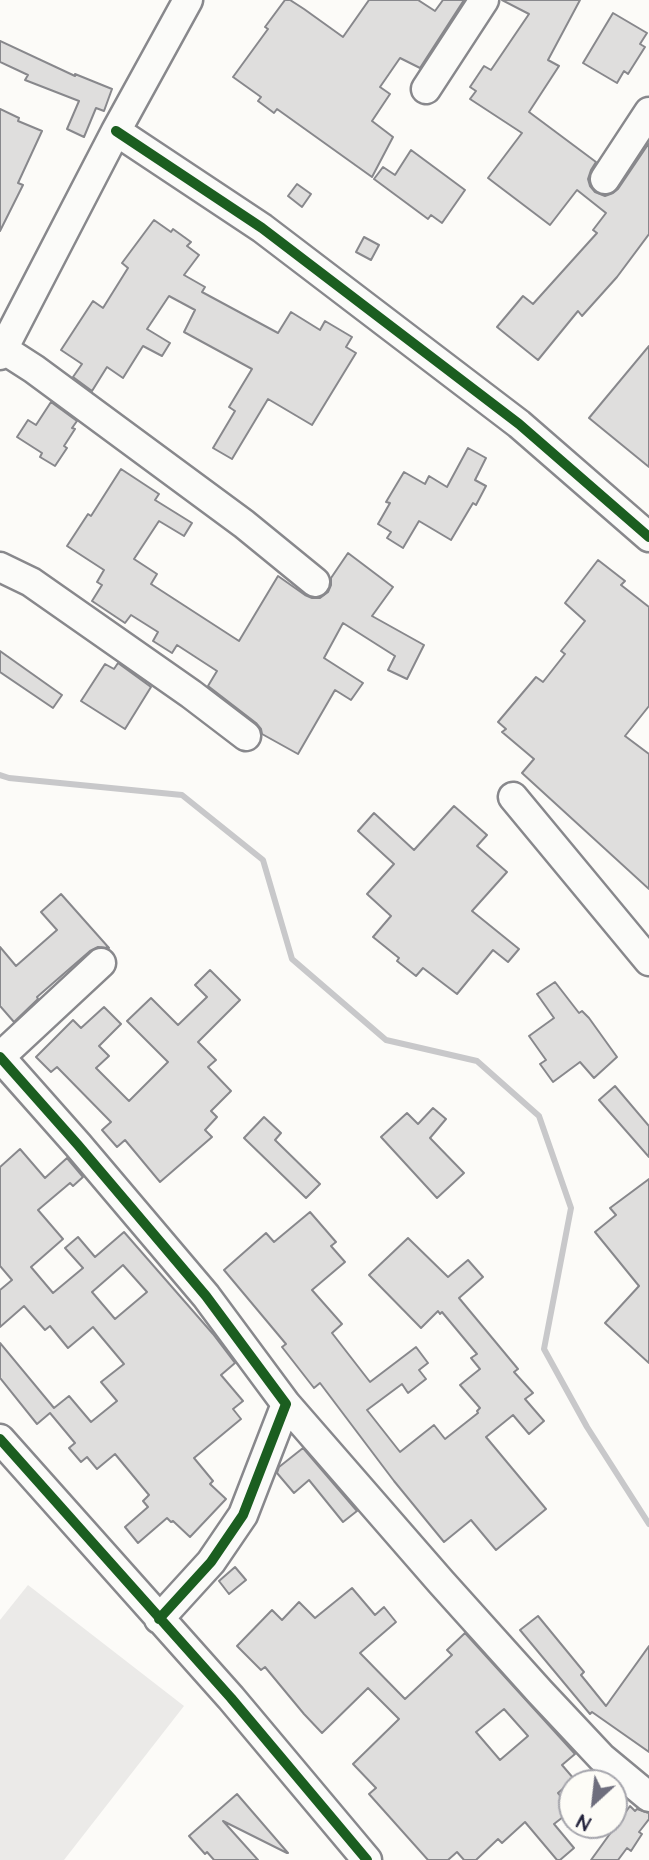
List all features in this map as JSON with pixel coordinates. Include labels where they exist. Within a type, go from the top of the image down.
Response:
[{"type":"street","points":[[188,0],[116,131],[1,352],[34,369],[233,515],[315,582]]},
{"type":"street","points":[[426,89],[484,0]]},
{"type":"street","points":[[605,179],[649,112]]},
{"type":"street","points":[[116,131],[262,228],[519,424],[649,537]]},
{"type":"street","points":[[0,566],[31,582],[191,694],[246,736]]},
{"type":"street","points":[[513,797],[649,961]]},
{"type":"street","points":[[101,962],[0,1057],[206,1296],[286,1404],[441,1582],[603,1758],[649,1797]]},
{"type":"street","points":[[159,1619],[211,1562],[243,1515],[286,1404]]},
{"type":"street","points":[[0,1439],[231,1698],[367,1860]]},
{"type":"shaded area","points":[[28,1585],[184,1706],[64,1860],[0,1860],[0,1620]]},
{"type":"building","points":[[285,0],[290,0],[343,37],[369,0],[418,0],[435,11],[443,0],[464,0],[420,68],[400,58],[380,87],[390,94],[372,121],[393,137],[372,177],[277,109],[274,113],[258,101],[261,97],[233,77],[268,29],[265,27]]},
{"type":"building","points":[[502,0],[580,0],[548,60],[559,66],[529,112],[596,162],[588,179],[595,192],[605,196],[618,189],[649,143],[649,234],[617,277],[582,316],[578,311],[538,360],[497,327],[523,296],[533,304],[597,233],[593,230],[606,213],[577,190],[550,225],[488,178],[522,133],[470,99],[476,91],[470,87],[484,66],[491,70],[529,14]]},
{"type":"building","points":[[613,13],[647,33],[640,44],[645,47],[628,74],[624,71],[617,83],[583,63]]},
{"type":"building","points":[[0,41],[75,76],[112,89],[104,111],[96,108],[84,137],[67,129],[79,101],[25,80],[28,75],[0,62]]},
{"type":"building","points":[[0,109],[19,118],[18,121],[42,131],[18,183],[23,185],[0,231]]},
{"type":"building","points":[[411,150],[465,190],[442,223],[431,215],[428,219],[374,179],[383,167],[395,175]]},
{"type":"building","points":[[297,184],[311,194],[302,207],[288,196]]},
{"type":"building","points":[[154,220],[191,242],[187,246],[199,255],[184,275],[205,287],[202,292],[278,333],[291,312],[320,330],[325,321],[352,337],[346,347],[356,353],[312,425],[268,399],[232,459],[213,448],[235,411],[229,407],[252,369],[184,332],[195,310],[169,296],[147,329],[170,343],[162,356],[143,346],[123,378],[107,367],[92,391],[73,377],[82,364],[61,350],[93,301],[103,308],[128,268],[122,263]]},
{"type":"building","points":[[364,237],[379,245],[371,260],[356,252]]},
{"type":"building","points":[[649,346],[649,467],[589,418]]},
{"type":"building","points":[[51,402],[77,421],[64,446],[67,448],[55,466],[40,457],[42,453],[17,437],[28,420],[36,425]]},
{"type":"building","points":[[468,448],[486,458],[475,480],[486,486],[451,540],[419,521],[403,548],[387,538],[391,532],[378,524],[390,503],[386,502],[404,472],[425,484],[429,476],[447,487]]},
{"type":"building","points":[[121,469],[159,494],[155,500],[192,523],[184,536],[159,521],[134,559],[157,574],[151,584],[239,641],[278,576],[305,595],[320,598],[328,592],[331,578],[348,553],[393,587],[372,616],[424,645],[407,679],[388,670],[395,656],[343,623],[324,658],[363,683],[351,700],[335,690],[298,754],[262,734],[256,723],[208,686],[217,671],[177,645],[172,653],[153,641],[158,632],[131,615],[125,623],[92,601],[102,585],[97,582],[104,570],[67,546],[88,514],[91,516]]},
{"type":"building","points":[[598,560],[625,581],[621,585],[649,607],[649,706],[625,736],[649,754],[649,889],[522,773],[534,759],[502,732],[506,729],[498,722],[536,677],[543,682],[565,654],[561,651],[585,621],[565,603]]},
{"type":"building","points":[[0,651],[62,695],[53,708],[0,672]]},
{"type":"building","points":[[118,663],[151,687],[125,729],[81,701],[105,664],[114,669]]},
{"type":"building","points":[[454,806],[487,835],[477,846],[507,872],[472,911],[519,949],[508,962],[493,950],[457,994],[423,968],[416,976],[373,937],[391,916],[367,894],[394,864],[358,831],[374,813],[414,850]]},
{"type":"building","points":[[61,894],[109,948],[98,947],[90,951],[37,997],[14,1022],[0,1006],[0,947],[16,966],[57,930],[41,912]]},
{"type":"building","points":[[210,970],[240,1000],[198,1042],[216,1060],[208,1067],[231,1091],[211,1111],[217,1117],[205,1130],[212,1137],[160,1182],[125,1140],[117,1147],[102,1130],[111,1122],[57,1067],[51,1072],[36,1057],[73,1020],[81,1028],[104,1007],[121,1024],[99,1046],[109,1056],[96,1068],[129,1101],[168,1062],[127,1021],[151,998],[178,1025],[207,997],[195,985]]},
{"type":"building","points":[[555,982],[579,1013],[582,1011],[589,1018],[617,1057],[594,1078],[580,1062],[553,1082],[540,1064],[546,1060],[529,1036],[554,1018],[537,994]]},
{"type":"building","points":[[615,1086],[649,1126],[649,1157],[599,1100]]},
{"type":"building","points":[[433,1108],[446,1119],[430,1138],[464,1173],[437,1198],[381,1137],[407,1113],[418,1124]]},
{"type":"building","points":[[264,1117],[281,1133],[275,1140],[320,1184],[306,1198],[244,1138]]},
{"type":"building","points":[[20,1149],[45,1178],[67,1158],[83,1177],[73,1186],[70,1183],[38,1210],[63,1239],[31,1267],[53,1293],[83,1268],[65,1248],[78,1237],[95,1257],[124,1232],[235,1363],[221,1375],[243,1401],[233,1409],[241,1419],[194,1458],[213,1481],[210,1484],[226,1499],[190,1537],[167,1518],[138,1543],[125,1527],[148,1507],[143,1501],[149,1495],[115,1454],[97,1469],[87,1457],[81,1462],[69,1448],[75,1443],[50,1413],[37,1424],[0,1378],[0,1343],[54,1408],[69,1396],[91,1422],[117,1401],[101,1382],[124,1364],[93,1327],[68,1348],[50,1326],[45,1330],[24,1306],[0,1327],[0,1290],[12,1280],[0,1266],[0,1167]],"holes":[[[123,1265],[147,1292],[115,1319],[92,1292]]]},
{"type":"building","points":[[649,1179],[649,1363],[605,1323],[639,1286],[595,1232],[616,1215],[610,1208]]},
{"type":"building","points":[[310,1212],[336,1242],[331,1246],[345,1262],[312,1290],[342,1324],[332,1333],[370,1382],[416,1347],[428,1363],[419,1370],[426,1379],[408,1393],[402,1384],[367,1410],[400,1452],[434,1425],[445,1439],[478,1413],[480,1408],[460,1385],[480,1369],[471,1358],[477,1354],[442,1312],[440,1314],[438,1311],[421,1328],[369,1275],[408,1238],[448,1277],[468,1260],[483,1277],[459,1298],[518,1369],[514,1372],[533,1393],[525,1399],[544,1421],[529,1434],[513,1415],[486,1437],[546,1509],[496,1550],[471,1520],[444,1542],[320,1383],[314,1388],[282,1347],[286,1344],[224,1270],[266,1233],[274,1242]]},
{"type":"building","points":[[303,1448],[357,1511],[343,1522],[309,1480],[294,1493],[277,1473],[279,1467]]},
{"type":"building","points":[[235,1567],[246,1580],[229,1594],[219,1581]]},
{"type":"building","points":[[352,1588],[375,1615],[384,1607],[396,1622],[360,1653],[405,1699],[452,1655],[447,1650],[465,1633],[575,1754],[562,1765],[565,1769],[558,1769],[558,1821],[554,1824],[558,1829],[558,1839],[566,1839],[574,1848],[557,1860],[525,1822],[502,1843],[498,1839],[476,1860],[464,1860],[457,1852],[448,1860],[428,1860],[369,1794],[376,1788],[353,1764],[399,1719],[368,1688],[322,1733],[265,1667],[261,1670],[237,1646],[272,1610],[282,1620],[299,1602],[315,1618]],"holes":[[[504,1709],[528,1736],[500,1760],[476,1732]]]},
{"type":"building","points":[[538,1616],[584,1672],[581,1675],[606,1706],[649,1646],[649,1752],[592,1712],[590,1714],[520,1630]]},
{"type":"building","points":[[237,1794],[288,1853],[223,1821],[258,1860],[214,1860],[189,1836]]},
{"type":"building","points":[[630,1806],[635,1811],[637,1809],[649,1813],[649,1819],[639,1832],[642,1834],[631,1851],[627,1848],[618,1860],[591,1860],[606,1839],[628,1839]]},
{"type":"waterway","points":[[0,775],[182,795],[263,860],[292,959],[386,1040],[477,1061],[539,1116],[571,1208],[544,1349],[587,1427],[649,1524]]},
{"type":"cycle path","points":[[116,131],[262,228],[519,424],[649,537]]},
{"type":"cycle path","points":[[0,1057],[206,1296],[286,1404],[243,1515],[211,1562],[159,1619]]},
{"type":"cycle path","points":[[0,1439],[231,1698],[367,1860]]}]
